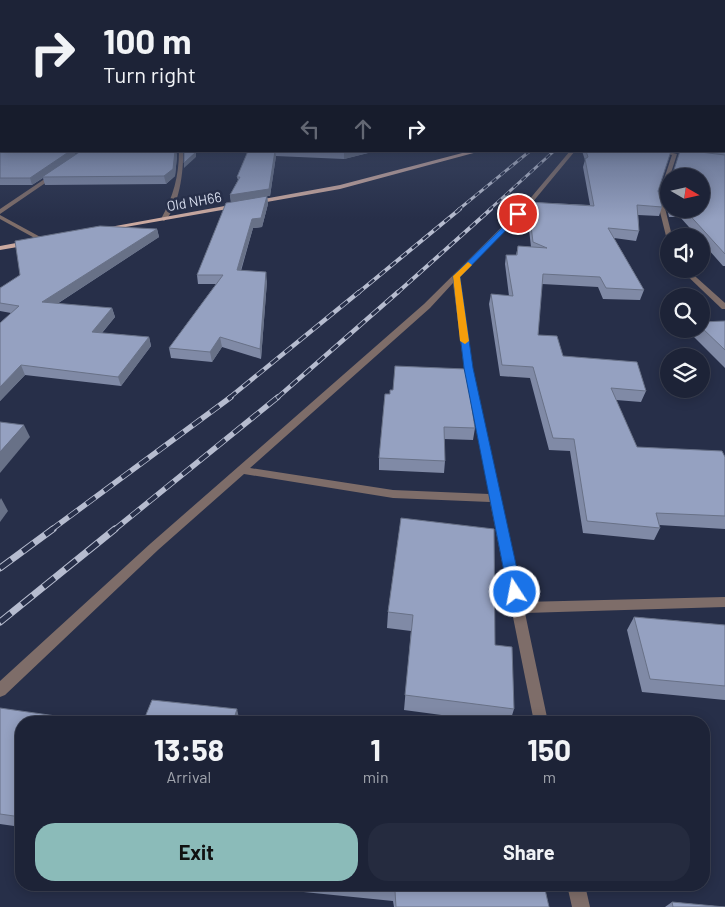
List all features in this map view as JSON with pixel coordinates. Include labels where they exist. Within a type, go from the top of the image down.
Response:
[{"type":"main road","name":"Old NH66","points":[[98,230],[340,187],[474,152]]},
{"type":"main road","points":[[0,248],[52,238]]},
{"type":"street","points":[[164,219],[176,197],[182,163],[181,152]]},
{"type":"street","points":[[0,690],[154,547],[427,306],[530,202],[572,152]]},
{"type":"street","points":[[661,152],[683,155]]},
{"type":"street","points":[[667,228],[660,200],[675,154]]},
{"type":"street","points":[[0,212],[63,168]]},
{"type":"street","points":[[0,217],[42,240]]},
{"type":"street","points":[[456,276],[468,368],[540,716]]},
{"type":"street","points":[[693,278],[725,307]]},
{"type":"street","points":[[242,470],[392,494],[495,498]]},
{"type":"street","points":[[518,608],[725,602]]},
{"type":"street","points":[[577,891],[581,907]]},
{"type":"building","points":[[0,152],[69,152],[30,178],[0,178]]},
{"type":"building","points":[[80,152],[175,152],[173,169],[164,176],[42,177]]},
{"type":"building","points":[[184,152],[196,152],[184,163]]},
{"type":"building","points":[[248,152],[275,152],[269,189],[230,195],[240,177],[237,177]]},
{"type":"building","points":[[586,152],[671,152],[665,168],[660,168],[658,191],[660,207],[637,205],[639,231],[608,228],[644,290],[606,288],[600,277],[543,274],[538,335],[557,336],[563,356],[637,362],[646,391],[611,388],[637,447],[722,451],[725,457],[725,516],[656,513],[660,528],[587,521],[574,439],[553,438],[533,367],[502,365],[491,294],[513,296],[506,255],[517,255],[518,246],[547,248],[533,242],[528,202],[594,206],[585,159],[588,157]]},
{"type":"building","points":[[680,152],[725,155],[725,254],[710,238],[710,228],[701,228],[692,218],[710,218],[710,168],[675,168]]},
{"type":"building","points":[[267,196],[261,218],[252,219],[237,270],[266,272],[260,349],[220,337],[210,352],[169,348],[223,275],[197,275],[226,203]]},
{"type":"building","points":[[100,226],[157,229],[42,302],[112,308],[92,332],[149,337],[118,377],[21,365],[0,387],[0,323],[19,306],[0,303],[0,288],[20,275],[15,241]]},
{"type":"building","points":[[725,321],[725,350],[710,336],[710,322]]},
{"type":"building","points":[[395,366],[466,369],[475,428],[444,427],[445,461],[379,458],[385,394],[390,394],[390,390],[393,390]]},
{"type":"building","points":[[0,422],[24,425],[0,452]]},
{"type":"building","points":[[401,518],[494,529],[495,645],[512,647],[514,709],[405,695],[413,615],[388,612]]},
{"type":"building","points":[[634,617],[725,625],[725,686],[650,679]]},
{"type":"building","points":[[152,700],[237,709],[235,716],[145,716]]},
{"type":"building","points":[[0,708],[56,716],[15,716],[15,816],[0,814]]},
{"type":"building","points":[[395,891],[545,891],[549,907],[396,907]]},
{"type":"building","points":[[672,902],[725,907],[673,907]]},
{"type":"railway","points":[[458,210],[529,152]]},
{"type":"railway","points":[[489,210],[553,152]]},
{"type":"railway","points":[[358,293],[460,209]]},
{"type":"railway","points":[[397,293],[491,209]]},
{"type":"railway","points":[[229,398],[359,292]]},
{"type":"railway","points":[[277,398],[398,292]]},
{"type":"railway","points":[[51,530],[231,397]]},
{"type":"railway","points":[[114,530],[278,397]]},
{"type":"railway","points":[[0,568],[53,529]]},
{"type":"railway","points":[[0,622],[115,529]]},
{"type":"slow traffic","points":[[465,341],[456,276],[468,265]]},
{"type":"route","points":[[515,592],[468,368],[456,276],[518,214]]}]
